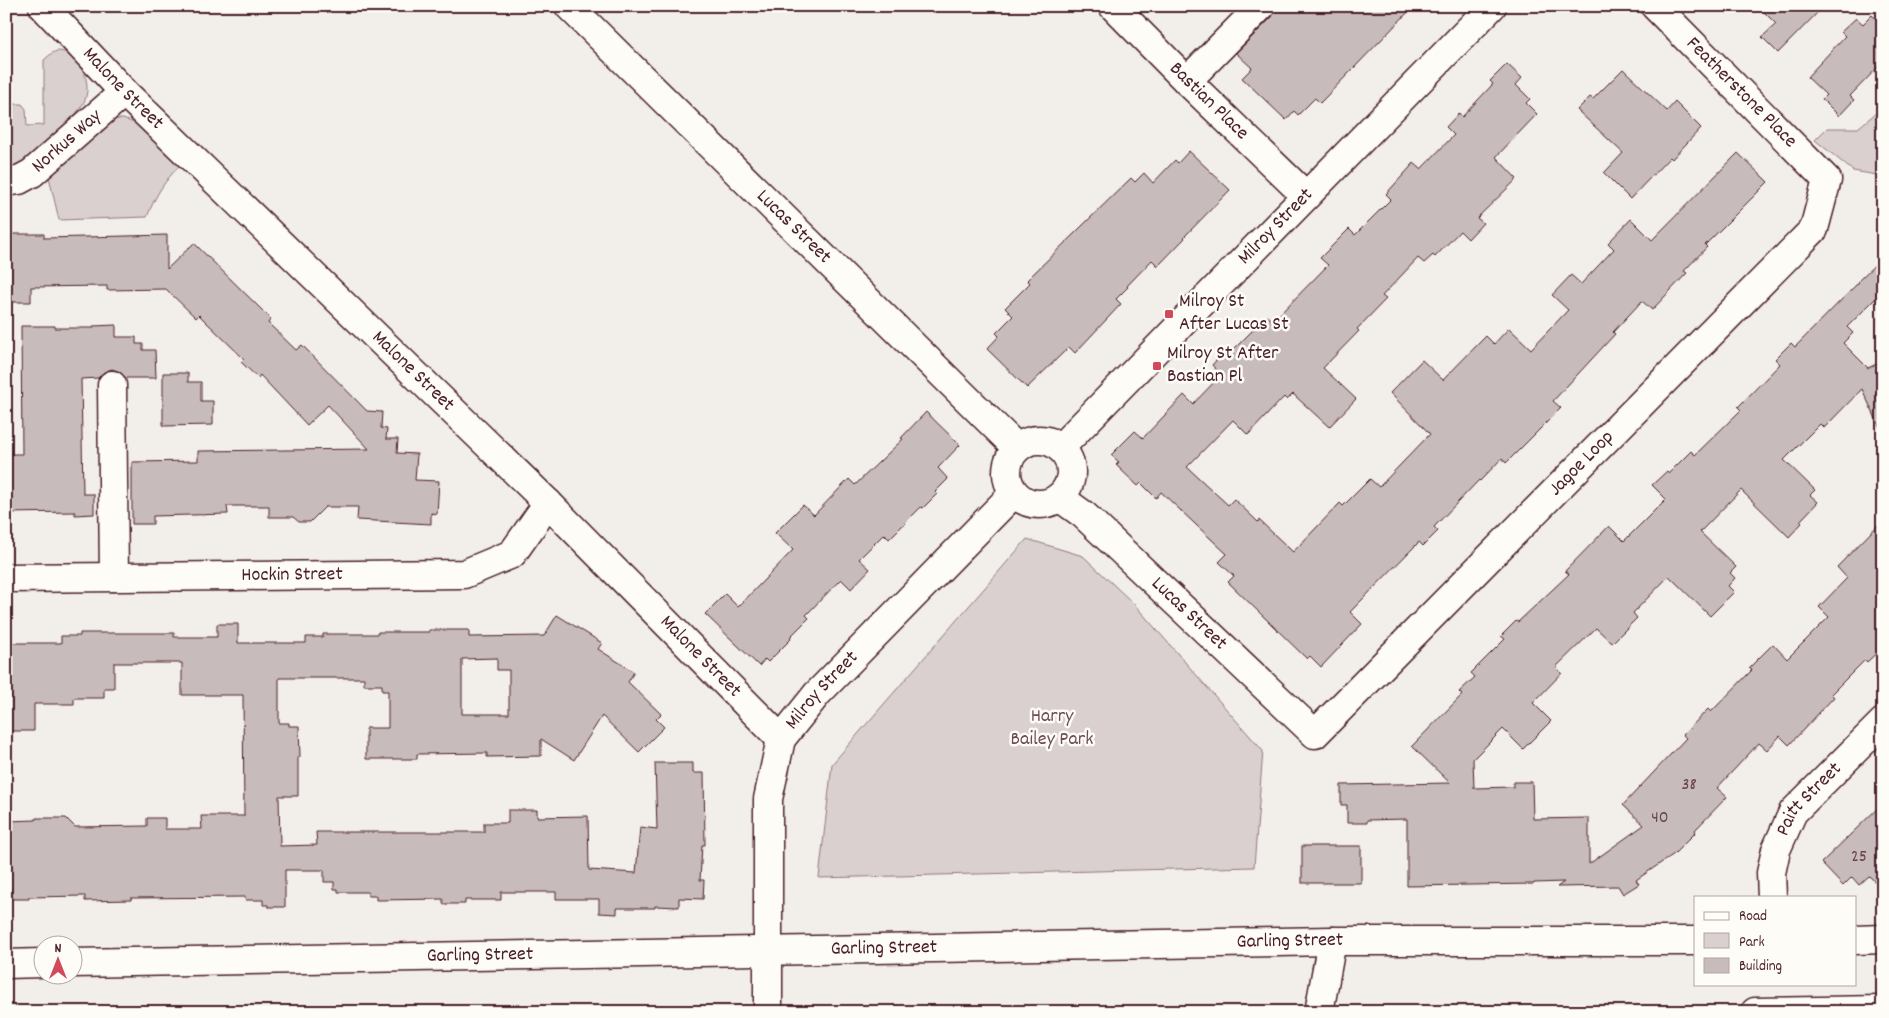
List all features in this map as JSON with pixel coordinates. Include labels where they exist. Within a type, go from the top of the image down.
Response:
[{"type":"street","name":"Malone Street","points":[[43,6],[124,92],[548,503],[781,739]]},
{"type":"street","name":"Lucas Street","points":[[569,6],[1017,448]]},
{"type":"street","name":"Bastian Place","points":[[1113,6],[1187,81],[1306,196]]},
{"type":"street","points":[[1187,81],[1261,6]]},
{"type":"street","name":"Milroy Street","points":[[1060,448],[1492,6]]},
{"type":"street","name":"Featherstone Place","points":[[1655,6],[1828,180]]},
{"type":"street","name":"Norkus Way","points":[[6,182],[19,180],[32,173],[124,92]]},
{"type":"street","name":"Jagoe Loop","points":[[1314,734],[1814,229],[1828,180]]},
{"type":"street","points":[[112,385],[114,577]]},
{"type":"street","points":[[1034,440],[1052,442],[1060,448],[1070,464],[1071,473],[1070,482],[1059,497],[1050,502],[1040,504],[1030,503],[1014,493],[1010,486],[1007,470],[1008,462],[1017,448],[1034,440]]},
{"type":"street","name":"Milroy Street","points":[[768,1012],[768,799],[781,739],[818,694],[1014,493]]},
{"type":"street","name":"Lucas Street","points":[[1059,497],[1084,515],[1314,734]]},
{"type":"street","name":"Hockin Street","points":[[6,578],[464,574],[512,554],[548,503]]},
{"type":"street","name":"Paitt Street","points":[[1772,896],[1771,873],[1776,850],[1793,812],[1883,722]]},
{"type":"street","points":[[1856,940],[1883,939]]},
{"type":"street","points":[[1319,1012],[1332,941]]},
{"type":"street","name":"Garling Street","points":[[82,963],[1332,941],[1694,941]]},
{"type":"street","points":[[6,964],[32,963]]},
{"type":"street","points":[[1755,1012],[1883,1010]]},
{"type":"green space","points":[[57,51],[65,52],[71,56],[81,67],[87,83],[85,100],[70,121],[39,152],[24,162],[6,170],[6,104],[22,104],[26,109],[27,126],[44,125],[44,60]]},
{"type":"green space","points":[[1883,107],[1883,176],[1853,171],[1815,140],[1827,128],[1858,128]]},
{"type":"green space","points":[[113,119],[123,119],[140,125],[180,165],[161,189],[147,217],[59,220],[49,177],[50,173]]},
{"type":"green space","name":"Harry Bailey Park","points":[[1027,539],[1083,556],[1134,604],[1263,751],[1254,867],[819,878],[832,764]]},
{"type":"building","points":[[1276,6],[1414,6],[1320,103],[1315,98],[1298,115],[1294,111],[1286,120],[1242,78],[1252,68],[1236,53],[1272,17]]},
{"type":"building","points":[[1758,6],[1824,6],[1778,53],[1762,37],[1776,24]]},
{"type":"building","points":[[1872,15],[1883,25],[1883,62],[1850,96],[1854,100],[1839,116],[1822,99],[1826,95],[1807,77],[1845,36],[1841,32],[1856,18],[1863,24]]},
{"type":"building","points":[[1507,64],[1522,78],[1516,85],[1530,99],[1526,103],[1537,114],[1496,157],[1517,179],[1477,218],[1483,223],[1468,239],[1460,231],[1435,257],[1433,255],[1424,263],[1418,258],[1382,296],[1386,299],[1357,329],[1359,331],[1323,368],[1356,399],[1329,427],[1293,394],[1287,400],[1284,397],[1248,435],[1233,420],[1187,467],[1228,505],[1234,499],[1293,552],[1340,503],[1343,506],[1370,479],[1379,487],[1430,434],[1390,393],[1422,360],[1443,380],[1486,336],[1494,344],[1509,328],[1531,349],[1568,310],[1552,295],[1571,275],[1581,284],[1614,249],[1608,243],[1631,219],[1652,240],[1738,153],[1768,182],[1705,245],[1707,247],[1684,271],[1687,273],[1652,310],[1642,301],[1613,332],[1615,334],[1553,401],[1561,408],[1506,463],[1502,458],[1479,480],[1434,527],[1438,531],[1423,546],[1419,542],[1350,612],[1362,624],[1321,667],[1310,656],[1307,659],[1228,582],[1234,576],[1219,562],[1227,554],[1161,492],[1156,498],[1141,483],[1138,486],[1116,465],[1119,462],[1111,455],[1135,431],[1143,438],[1184,395],[1193,404],[1221,375],[1212,365],[1226,350],[1230,353],[1267,316],[1273,321],[1328,265],[1320,258],[1349,229],[1355,235],[1391,199],[1386,194],[1414,163],[1421,169],[1454,135],[1446,127],[1459,113],[1462,117],[1493,84],[1490,81]]},
{"type":"building","points":[[1623,69],[1667,111],[1675,102],[1701,128],[1630,199],[1604,173],[1623,153],[1577,110],[1590,97],[1593,99]]},
{"type":"building","points":[[1189,151],[1230,190],[1158,266],[1152,260],[1127,286],[1116,299],[1121,304],[1075,353],[1069,347],[1027,388],[987,349],[999,336],[996,333],[1013,316],[1005,308],[1030,283],[1027,280],[1131,178],[1135,182],[1144,173],[1153,183],[1175,160],[1178,163]]},
{"type":"building","points":[[6,234],[44,234],[44,238],[167,235],[167,269],[194,243],[271,319],[268,323],[296,350],[302,345],[367,411],[382,412],[381,428],[387,429],[386,439],[398,439],[397,453],[417,454],[415,480],[439,481],[437,514],[431,513],[431,524],[357,520],[358,507],[325,507],[310,522],[299,522],[293,517],[269,517],[269,506],[227,506],[228,514],[153,516],[153,524],[132,524],[132,462],[198,461],[198,451],[369,449],[328,405],[307,425],[260,375],[258,378],[241,362],[244,359],[199,315],[196,318],[166,289],[107,290],[107,286],[31,287],[31,302],[6,302]]},
{"type":"building","points":[[1883,257],[1883,291],[1847,327],[1853,333],[1843,343],[1868,368],[1883,361],[1883,434],[1862,389],[1824,428],[1820,424],[1784,460],[1815,490],[1810,495],[1818,502],[1800,521],[1802,523],[1789,537],[1741,490],[1700,532],[1736,567],[1730,573],[1735,578],[1728,586],[1734,592],[1710,616],[1669,576],[1633,613],[1637,618],[1612,643],[1596,628],[1556,667],[1562,673],[1533,703],[1551,721],[1523,749],[1503,729],[1473,759],[1474,788],[1513,787],[1513,782],[1532,782],[1533,819],[1589,818],[1589,864],[1644,825],[1623,805],[1686,738],[1683,735],[1708,709],[1711,712],[1752,670],[1749,668],[1773,644],[1787,659],[1829,617],[1819,607],[1847,578],[1837,567],[1883,520],[1883,647],[1867,662],[1865,660],[1831,694],[1834,697],[1789,745],[1780,736],[1767,750],[1759,743],[1717,788],[1727,797],[1695,830],[1696,832],[1674,854],[1636,880],[1639,884],[1623,894],[1618,886],[1557,887],[1564,882],[1407,886],[1407,819],[1367,820],[1367,823],[1347,823],[1347,805],[1341,805],[1341,785],[1450,783],[1412,746],[1462,695],[1459,692],[1475,677],[1471,673],[1505,639],[1501,636],[1569,574],[1565,571],[1609,526],[1624,541],[1666,499],[1652,485],[1667,471],[1669,473],[1691,451],[1695,455],[1741,410],[1738,407],[1780,364],[1775,359],[1791,343],[1795,347]]},
{"type":"building","points":[[116,325],[116,337],[136,337],[136,344],[143,344],[143,350],[155,350],[156,378],[126,378],[120,372],[112,369],[104,372],[98,378],[81,379],[83,494],[94,494],[94,514],[75,515],[75,512],[6,513],[6,454],[22,454],[21,326],[93,328],[93,326]]},
{"type":"building","points":[[163,373],[188,373],[188,382],[201,382],[201,401],[213,401],[213,425],[163,426]]},
{"type":"building","points":[[926,412],[960,445],[938,468],[948,479],[935,492],[937,494],[889,539],[884,534],[859,559],[870,569],[851,589],[841,579],[806,615],[809,618],[790,637],[791,639],[768,662],[765,659],[759,666],[705,614],[725,594],[738,607],[793,550],[775,533],[803,505],[814,515],[849,479],[855,485],[903,439],[901,438]]},
{"type":"building","points":[[557,615],[602,643],[598,649],[634,672],[628,682],[661,714],[656,719],[664,727],[639,752],[602,716],[574,760],[541,739],[541,756],[487,757],[487,753],[417,754],[417,759],[366,759],[366,728],[388,728],[388,691],[382,691],[382,685],[364,685],[364,678],[279,678],[279,723],[299,726],[300,757],[298,757],[298,796],[279,796],[280,846],[317,845],[316,832],[484,832],[484,823],[508,823],[508,810],[537,810],[537,817],[588,816],[589,870],[636,873],[640,827],[657,829],[655,763],[693,763],[693,773],[704,773],[705,845],[702,845],[700,880],[704,880],[703,899],[679,898],[679,907],[617,908],[617,914],[599,913],[599,899],[556,899],[556,892],[501,892],[501,900],[465,900],[465,904],[443,904],[443,899],[376,900],[376,896],[368,896],[368,892],[338,892],[338,889],[334,889],[334,882],[324,882],[324,870],[285,870],[285,907],[268,907],[268,905],[263,905],[263,900],[245,900],[245,897],[131,898],[131,900],[85,901],[85,896],[12,899],[11,887],[6,887],[6,821],[66,818],[75,827],[147,826],[147,818],[165,818],[165,829],[202,829],[201,816],[244,816],[243,695],[182,695],[182,663],[114,663],[114,688],[104,688],[104,698],[74,698],[74,704],[34,704],[34,731],[6,731],[6,643],[61,643],[61,636],[80,636],[80,633],[174,633],[174,637],[217,637],[217,624],[238,624],[238,643],[306,643],[306,637],[323,637],[323,634],[378,634],[378,632],[429,632],[429,630],[469,630],[469,637],[544,636]],"holes":[[[497,658],[497,670],[509,670],[509,714],[462,714],[462,659]]]},
{"type":"building","points":[[1883,803],[1883,889],[1869,876],[1859,885],[1852,877],[1843,886],[1821,863]]},
{"type":"building","points":[[1302,846],[1361,846],[1361,883],[1302,883]]},
{"type":"place","name":"Milroy St After Lucas St","points":[[1169,314]]},
{"type":"place","name":"Milroy St After Bastian Pl","points":[[1157,366]]}]
